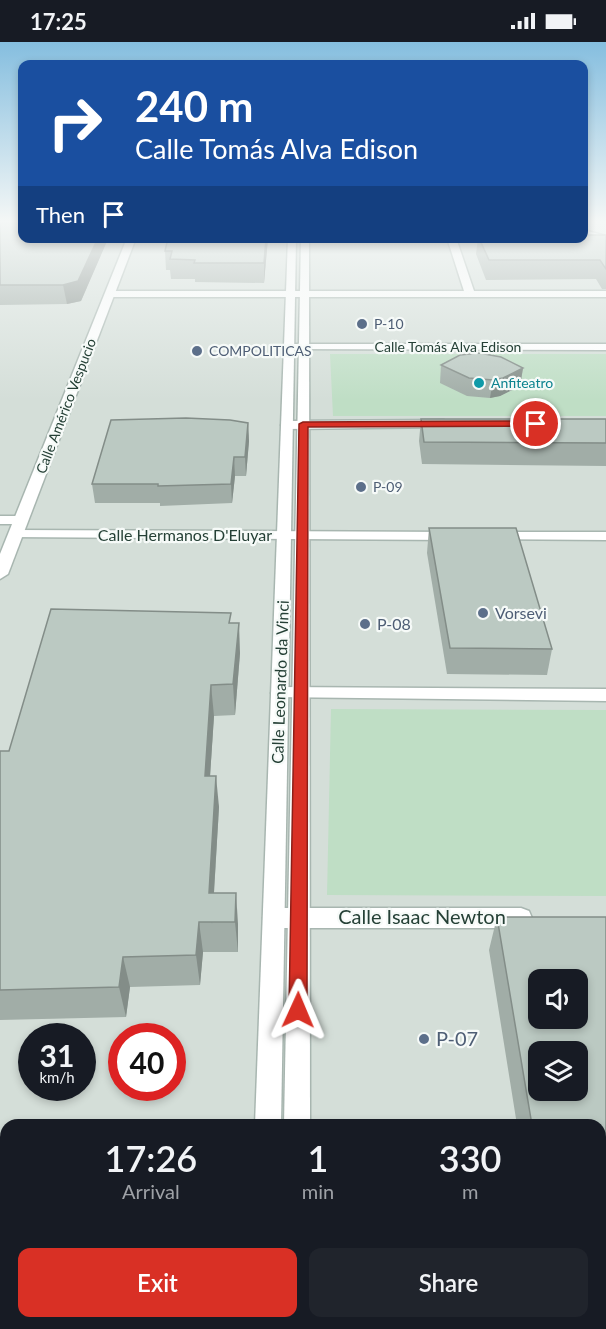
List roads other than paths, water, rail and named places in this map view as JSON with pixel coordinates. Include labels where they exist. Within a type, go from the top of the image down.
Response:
[{"type":"street","name":"Calle Américo Vespucio","points":[[0,574],[5,550],[18,527],[115,280]]},
{"type":"street","name":"Calle Leonardo da Vinci","points":[[297,280],[298,294]]},
{"type":"street","name":"Calle Leonardo da Vinci","points":[[268,1119],[274,918],[290,693],[300,280]]},
{"type":"street","points":[[465,280],[470,294]]},
{"type":"street","points":[[110,294],[606,294]]},
{"type":"street","name":"Calle Tomás Alva Edison","points":[[297,347],[606,347]]},
{"type":"street","points":[[295,425],[455,424]]},
{"type":"street","name":"Calle Hermanos D'Eluyar","points":[[0,520],[18,527],[293,535],[606,536]]},
{"type":"street","points":[[290,693],[606,695]]},
{"type":"street","name":"Calle Leonardo da Vinci","points":[[290,693],[299,917],[297,1119]]},
{"type":"street","name":"Calle Isaac Newton","points":[[274,918],[546,918]]},
{"type":"place","name":"P-10","points":[[362,324]]},
{"type":"place","name":"COMPOLITICAS","points":[[197,351]]},
{"type":"place","name":"Anfiteatro","points":[[479,383]]},
{"type":"place","name":"P-09","points":[[361,487]]},
{"type":"place","name":"Vorsevi","points":[[483,613]]},
{"type":"place","name":"P-08","points":[[365,624]]},
{"type":"place","name":"P-07","points":[[424,1039]]}]
